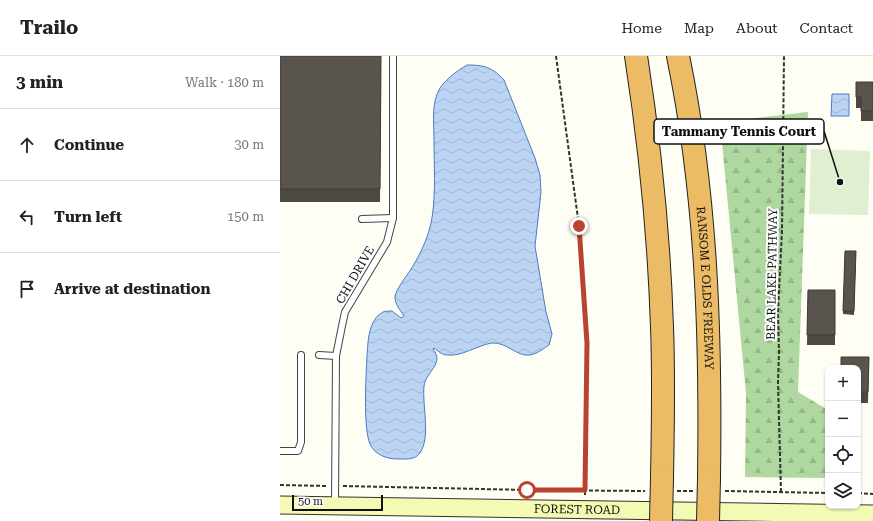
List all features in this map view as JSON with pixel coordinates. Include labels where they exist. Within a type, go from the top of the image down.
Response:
[{"type":"highway","points":[[636,56],[650,150],[659,269],[663,374],[661,486],[662,521]]},
{"type":"highway","name":"RANSOM E OLDS FREEWAY","points":[[678,56],[696,164],[705,254],[710,348],[707,487],[708,521]]},
{"type":"street","name":"FOREST ROAD","points":[[280,505],[873,514]]},
{"type":"lane","name":"CHI DRIVE","points":[[335,506],[336,356],[345,312],[387,242],[393,218],[393,56]]},
{"type":"lane","points":[[362,219],[393,218]]},
{"type":"lane","points":[[280,451],[298,451],[301,442],[301,355]]},
{"type":"lane","points":[[319,355],[336,356]]},
{"type":"path","points":[[556,56],[579,226],[587,335],[585,510]]},
{"type":"path","name":"BEAR LAKE PATHWAY","points":[[781,492],[778,312],[782,222],[784,56]]},
{"type":"path","points":[[280,485],[585,490],[661,486],[825,493]]},
{"type":"path","points":[[861,493],[873,494]]},
{"type":"green space","points":[[808,112],[798,392],[825,408],[825,478],[745,477],[746,393],[720,122]]},
{"type":"green space","points":[[811,149],[870,151],[868,215],[809,214]]},
{"type":"water","points":[[467,65],[492,70],[504,80],[535,158],[540,175],[541,192],[535,246],[546,312],[552,334],[549,345],[530,355],[521,354],[497,343],[487,344],[464,353],[452,355],[440,353],[434,348],[433,349],[437,359],[436,363],[425,381],[424,386],[426,430],[423,446],[420,453],[413,458],[394,459],[378,454],[372,448],[366,426],[367,350],[370,332],[374,320],[383,312],[392,311],[401,318],[404,316],[398,307],[395,297],[422,249],[432,218],[434,188],[435,100],[440,88],[446,81]]},
{"type":"water","points":[[832,94],[849,94],[849,116],[831,116]]},
{"type":"building","points":[[280,56],[381,56],[380,189],[280,189]]},
{"type":"building","points":[[856,82],[873,82],[873,111],[861,111],[861,97],[856,97]]},
{"type":"building","points":[[845,251],[856,251],[854,311],[843,311]]},
{"type":"building","points":[[808,290],[835,290],[835,335],[807,335]]},
{"type":"building","points":[[841,357],[869,357],[868,392],[861,392],[861,365],[841,365]]},
{"type":"place","name":"Tammany Tennis Court","points":[[840,182]]},
{"type":"route","points":[[527,490],[585,490],[587,343],[579,226]]}]
